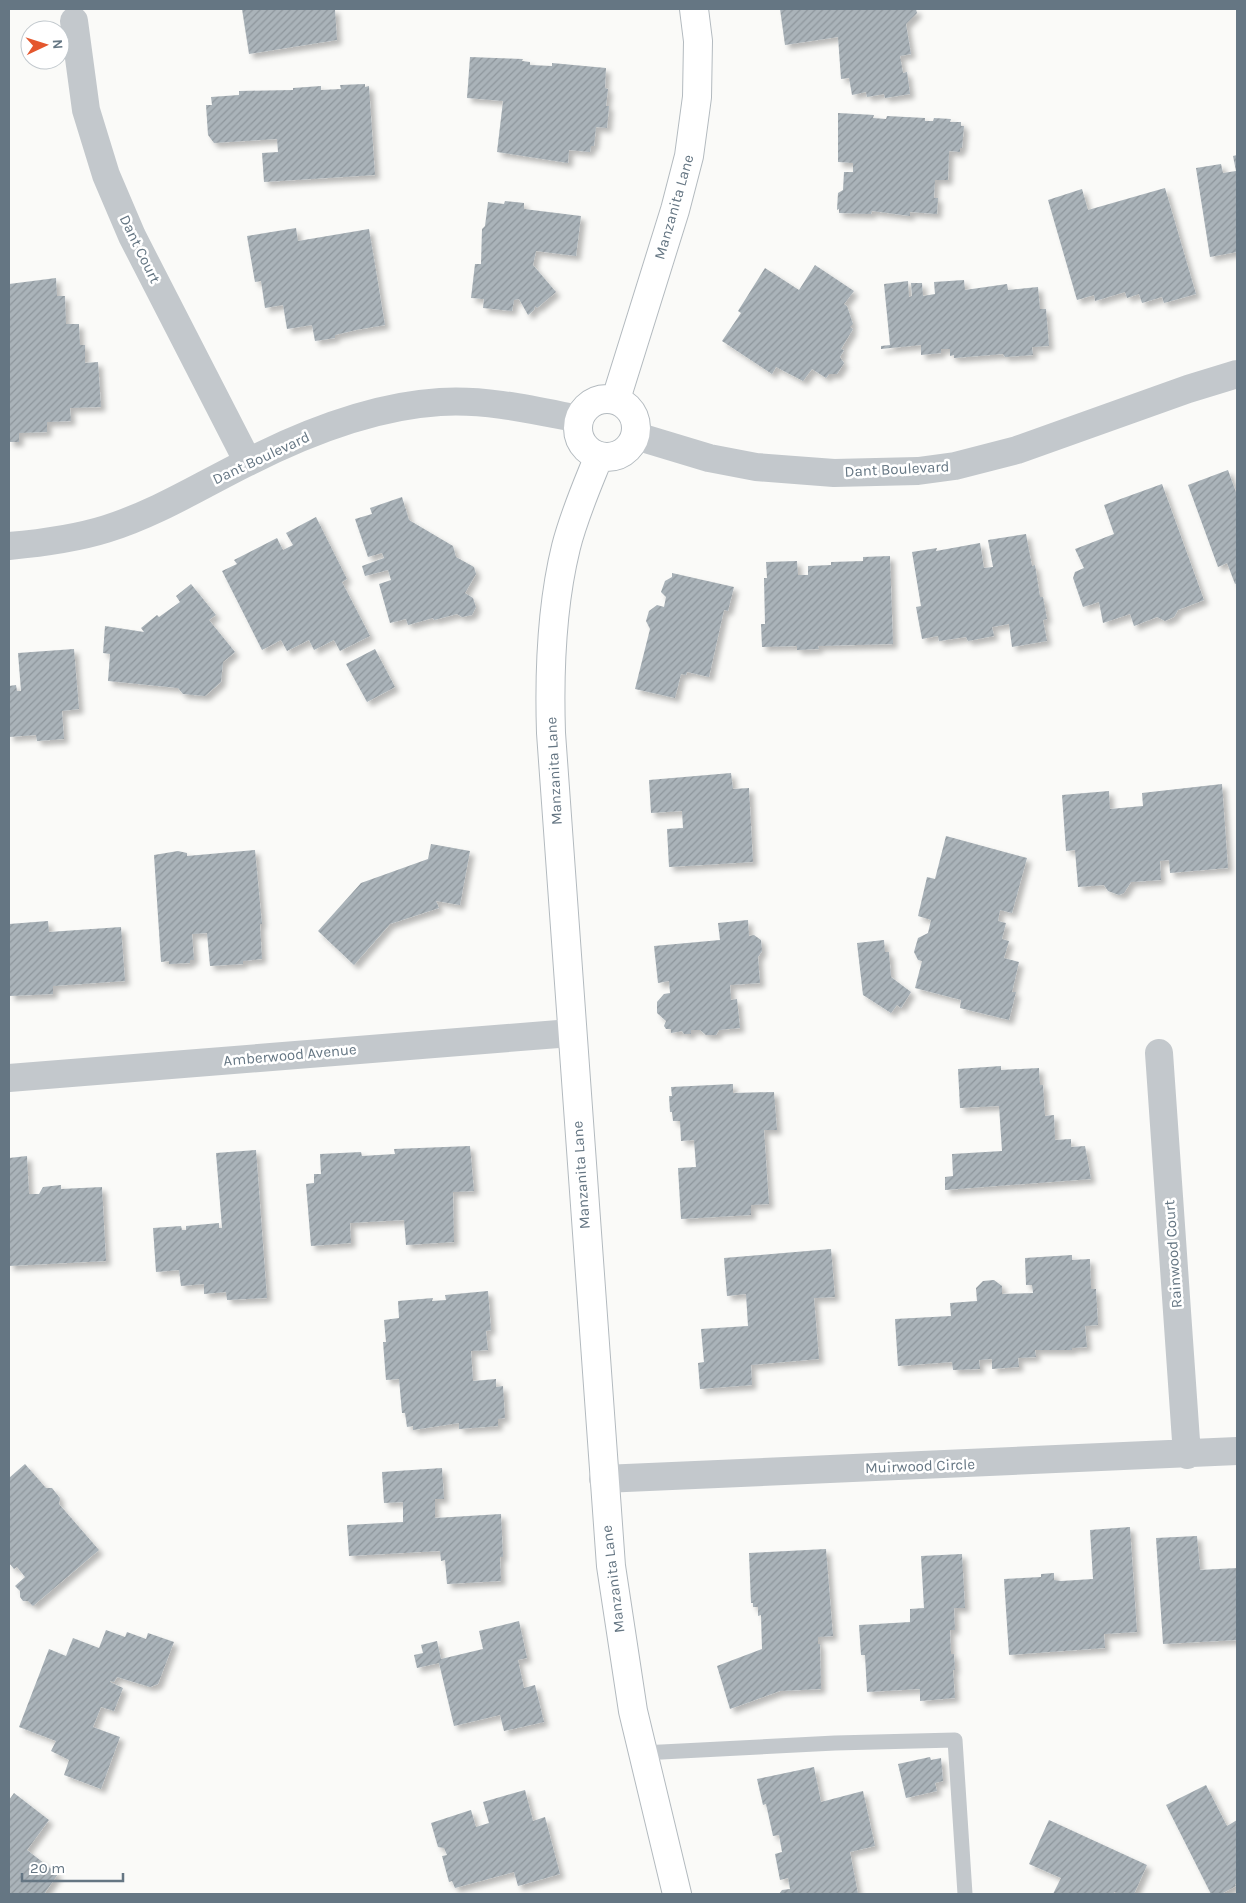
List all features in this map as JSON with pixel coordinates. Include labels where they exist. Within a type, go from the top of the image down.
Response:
[{"type":"street","name":"Manzanita Lane","points":[[616,399],[675,210],[689,156],[698,97],[698,42],[694,9]]},
{"type":"street","name":"Dant Court","points":[[74,21],[86,110],[106,175],[132,236],[248,462]]},
{"type":"street","name":"Dant Boulevard","points":[[636,436],[709,458],[756,466],[834,473],[918,470],[955,466],[1017,450],[1188,388],[1237,374]]},
{"type":"street","points":[[604,398],[616,399],[626,405],[633,414],[637,425],[636,436],[630,447],[621,454],[610,458],[599,456],[588,451],[581,442],[577,431],[579,419],[584,409],[593,402],[604,398]]},
{"type":"street","name":"Dant Boulevard","points":[[9,546],[52,542],[106,529],[161,507],[291,441],[338,425],[414,405],[458,401],[481,402],[579,419]]},
{"type":"street","name":"Manzanita Lane","points":[[599,456],[577,512],[566,548],[552,637],[550,684],[571,1032],[603,1479],[620,1640],[642,1753],[677,1894]]},
{"type":"street","name":"Amberwood Avenue","points":[[9,1078],[571,1032]]},
{"type":"street","name":"Rainwood Court","points":[[1159,1053],[1187,1454]]},
{"type":"street","name":"Muirwood Circle","points":[[603,1479],[1237,1451]]},
{"type":"lane","points":[[642,1753],[835,1743],[956,1740],[965,1894]]},
{"type":"building","points":[[242,9],[335,9],[337,40],[249,54]]},
{"type":"building","points":[[780,9],[916,9],[917,13],[906,24],[911,54],[900,56],[903,73],[907,72],[910,94],[885,98],[884,94],[867,97],[866,92],[852,95],[849,78],[841,79],[838,37],[785,45]]},
{"type":"building","points":[[470,57],[523,59],[522,61],[530,62],[530,65],[552,66],[552,63],[606,68],[605,88],[608,89],[606,106],[609,106],[607,128],[596,127],[594,146],[591,146],[590,152],[569,150],[568,163],[497,152],[503,101],[467,98]]},
{"type":"building","points":[[365,84],[365,87],[369,86],[375,175],[264,182],[262,153],[278,152],[277,139],[214,143],[208,135],[206,105],[212,105],[211,97],[239,95],[239,91],[293,90],[293,88],[321,86],[321,90],[341,89],[340,85]]},
{"type":"building","points":[[838,113],[874,115],[873,118],[886,119],[887,116],[925,118],[925,121],[933,121],[934,118],[951,119],[950,122],[961,122],[961,126],[964,126],[962,148],[960,148],[960,152],[949,151],[948,180],[935,180],[934,198],[938,198],[937,214],[910,212],[910,216],[872,211],[871,214],[839,213],[839,209],[837,210],[838,193],[843,190],[844,172],[853,172],[853,163],[838,162]]},
{"type":"building","points":[[1237,155],[1237,252],[1210,257],[1196,168],[1221,164],[1223,173],[1236,171],[1233,156]]},
{"type":"building","points":[[1165,188],[1196,294],[1164,303],[1162,297],[1142,303],[1139,294],[1127,298],[1125,292],[1095,301],[1094,295],[1077,300],[1048,200],[1082,189],[1088,210]]},
{"type":"building","points":[[505,201],[524,203],[524,209],[581,216],[576,256],[536,251],[533,265],[556,292],[537,308],[535,306],[534,310],[528,315],[519,299],[514,300],[512,311],[483,308],[484,299],[471,298],[475,264],[481,264],[482,229],[485,226],[488,202],[504,204]]},
{"type":"building","points":[[296,228],[298,241],[369,229],[385,325],[356,330],[335,335],[335,338],[315,341],[312,325],[287,329],[283,305],[265,308],[261,281],[255,282],[247,236]]},
{"type":"building","points":[[815,265],[854,291],[844,304],[847,306],[853,324],[850,327],[853,329],[841,349],[844,350],[840,357],[844,363],[837,374],[829,374],[826,378],[812,369],[803,381],[776,367],[772,374],[722,341],[741,313],[738,311],[765,268],[799,290]]},
{"type":"building","points":[[56,278],[57,296],[65,296],[66,324],[79,324],[80,345],[85,345],[85,363],[98,362],[101,407],[70,408],[71,421],[47,422],[47,432],[19,433],[19,442],[9,442],[9,284]]},
{"type":"building","points":[[964,280],[965,290],[1007,284],[1008,290],[1038,287],[1040,309],[1046,309],[1049,346],[1032,347],[1033,355],[1005,357],[1003,354],[954,358],[954,355],[950,356],[950,349],[941,349],[941,353],[921,355],[921,345],[881,349],[881,346],[890,345],[884,284],[908,281],[909,297],[912,296],[911,283],[922,283],[923,296],[935,294],[934,282]]},
{"type":"building","points":[[1228,470],[1237,495],[1237,583],[1235,584],[1227,563],[1218,567],[1188,485]]},
{"type":"building","points":[[1162,484],[1204,600],[1178,610],[1174,617],[1165,621],[1157,617],[1134,626],[1130,614],[1103,623],[1099,602],[1083,607],[1073,578],[1075,572],[1084,568],[1075,549],[1114,534],[1104,505]]},
{"type":"building","points":[[402,497],[409,520],[453,546],[456,557],[474,567],[476,574],[465,593],[473,598],[476,607],[472,615],[462,617],[457,614],[408,625],[406,619],[390,623],[379,584],[391,580],[388,570],[365,576],[362,566],[384,558],[382,553],[368,557],[355,519],[372,514],[370,508]]},
{"type":"building","points":[[316,517],[347,579],[342,582],[370,636],[340,651],[334,640],[314,650],[309,640],[287,651],[281,640],[262,650],[222,571],[237,564],[234,560],[277,538],[283,550],[293,545],[286,533]]},
{"type":"building","points":[[1026,534],[1032,566],[1035,565],[1040,597],[1043,597],[1047,619],[1043,620],[1047,641],[1012,647],[1009,624],[992,627],[994,636],[968,641],[966,637],[939,641],[938,636],[922,639],[916,607],[921,606],[912,552],[937,548],[936,551],[980,543],[984,568],[993,567],[988,540]]},
{"type":"building","points":[[890,556],[893,644],[818,646],[819,649],[797,650],[797,646],[762,647],[761,624],[765,624],[764,578],[767,578],[766,562],[797,561],[798,575],[808,575],[808,566],[831,565],[831,562],[863,561],[863,557]]},
{"type":"building","points":[[672,573],[734,587],[728,611],[724,610],[709,677],[687,672],[686,675],[681,674],[675,698],[635,689],[650,629],[646,621],[649,611],[657,605],[664,607],[666,597],[661,592],[665,581],[672,577]]},
{"type":"building","points":[[191,584],[216,615],[209,620],[235,652],[223,662],[221,682],[205,696],[183,694],[178,688],[108,681],[110,654],[103,653],[105,626],[144,632],[141,628],[157,615],[159,617],[180,602],[176,596]]},
{"type":"building","points":[[74,649],[79,709],[62,711],[64,739],[37,741],[36,735],[9,737],[9,686],[16,685],[17,691],[21,691],[18,653]]},
{"type":"building","points":[[375,649],[395,687],[367,702],[346,664]]},
{"type":"building","points":[[731,773],[733,789],[749,788],[753,862],[669,867],[667,829],[683,828],[682,811],[651,813],[649,780]]},
{"type":"building","points":[[1222,784],[1228,868],[1170,873],[1169,860],[1160,861],[1161,880],[1131,882],[1124,893],[1119,895],[1108,891],[1104,885],[1078,887],[1075,850],[1066,851],[1062,795],[1109,791],[1110,809],[1143,806],[1142,793]]},
{"type":"building","points":[[946,836],[1027,858],[1012,913],[1000,910],[998,921],[1006,923],[1002,939],[1009,941],[1004,958],[1019,962],[1012,992],[1016,992],[1009,1020],[960,1008],[961,1000],[915,988],[922,961],[918,960],[914,952],[918,938],[928,933],[931,920],[918,916],[927,877],[935,879]]},
{"type":"building","points":[[431,844],[470,851],[460,905],[436,901],[439,908],[390,924],[354,965],[318,931],[361,883],[428,859]]},
{"type":"building","points":[[255,850],[262,924],[260,924],[262,959],[243,961],[243,964],[210,966],[207,933],[192,934],[194,960],[190,960],[190,963],[169,964],[169,961],[161,962],[154,855],[178,851],[187,853],[187,856]]},
{"type":"building","points":[[748,920],[749,936],[754,935],[761,940],[762,951],[758,957],[760,983],[730,985],[731,1000],[737,999],[740,1028],[719,1030],[716,1035],[706,1035],[700,1030],[691,1030],[691,1034],[684,1034],[682,1031],[671,1033],[671,1029],[666,1029],[664,1026],[666,1021],[657,1013],[657,1002],[664,994],[670,993],[669,981],[658,983],[654,946],[720,940],[718,923]]},
{"type":"building","points":[[48,921],[49,932],[121,927],[125,981],[53,986],[53,994],[10,996],[9,924]]},
{"type":"building","points":[[884,940],[885,952],[889,952],[891,977],[911,992],[901,1008],[897,1005],[891,1013],[863,995],[857,943]]},
{"type":"building","points":[[1001,1066],[1001,1070],[1039,1068],[1040,1085],[1043,1085],[1045,1116],[1054,1115],[1055,1140],[1071,1139],[1071,1147],[1085,1146],[1091,1179],[945,1190],[945,1177],[953,1176],[952,1154],[1002,1151],[999,1106],[960,1108],[958,1069]]},
{"type":"building","points":[[733,1084],[733,1093],[774,1092],[777,1130],[764,1130],[769,1204],[751,1205],[751,1215],[681,1219],[678,1168],[696,1167],[694,1140],[681,1141],[680,1121],[673,1121],[672,1112],[670,1112],[669,1096],[672,1096],[671,1087]]},
{"type":"building","points":[[470,1146],[474,1191],[453,1192],[454,1242],[406,1245],[404,1220],[350,1223],[351,1243],[311,1246],[306,1184],[314,1183],[314,1174],[321,1174],[320,1154],[361,1152],[362,1156],[395,1154],[394,1149]]},
{"type":"building","points":[[256,1150],[267,1298],[227,1300],[226,1292],[204,1294],[204,1284],[181,1286],[179,1270],[156,1272],[153,1228],[181,1226],[182,1230],[186,1230],[186,1226],[219,1223],[219,1228],[222,1228],[216,1153]]},
{"type":"building","points":[[27,1156],[29,1194],[39,1194],[43,1187],[61,1185],[61,1189],[102,1187],[106,1261],[9,1266],[9,1158]]},
{"type":"building","points":[[831,1249],[835,1297],[814,1298],[819,1359],[751,1365],[752,1385],[700,1389],[698,1363],[704,1362],[701,1329],[748,1326],[746,1294],[727,1296],[724,1258]]},
{"type":"building","points":[[1072,1255],[1072,1260],[1090,1259],[1091,1289],[1096,1289],[1098,1325],[1085,1326],[1087,1347],[1072,1348],[1072,1350],[1035,1350],[1036,1357],[1018,1358],[1019,1367],[992,1369],[992,1359],[979,1360],[980,1369],[953,1370],[952,1362],[898,1366],[895,1319],[951,1316],[950,1303],[977,1301],[976,1288],[983,1281],[994,1280],[1002,1286],[1002,1294],[1033,1293],[1032,1285],[1026,1285],[1025,1258]]},
{"type":"building","points":[[488,1291],[491,1330],[486,1331],[488,1350],[471,1351],[473,1381],[496,1379],[496,1387],[503,1386],[505,1418],[498,1419],[498,1426],[459,1429],[459,1423],[413,1430],[413,1426],[407,1427],[405,1413],[402,1413],[399,1379],[386,1380],[383,1342],[386,1342],[384,1320],[399,1318],[398,1301],[433,1298],[432,1301],[446,1300],[445,1295]]},
{"type":"building","points":[[25,1464],[46,1488],[52,1488],[60,1498],[59,1504],[99,1550],[33,1606],[28,1601],[23,1601],[20,1597],[20,1591],[15,1586],[25,1577],[17,1567],[14,1569],[9,1563],[9,1478]]},
{"type":"building","points":[[442,1468],[444,1499],[435,1499],[435,1518],[501,1514],[503,1557],[500,1557],[501,1581],[447,1584],[445,1560],[441,1561],[440,1551],[349,1556],[347,1525],[403,1522],[403,1502],[384,1503],[382,1472]]},
{"type":"building","points":[[1130,1527],[1137,1632],[1104,1634],[1105,1648],[1009,1655],[1004,1579],[1041,1577],[1041,1574],[1054,1573],[1054,1580],[1093,1579],[1090,1530]]},
{"type":"building","points":[[1197,1536],[1200,1570],[1237,1568],[1237,1640],[1163,1644],[1156,1538]]},
{"type":"building","points":[[826,1549],[833,1636],[818,1637],[818,1644],[820,1644],[821,1689],[780,1691],[730,1709],[717,1666],[762,1649],[761,1615],[758,1616],[758,1607],[753,1607],[753,1603],[751,1603],[749,1553]]},
{"type":"building","points":[[962,1554],[965,1608],[954,1608],[955,1630],[950,1630],[951,1654],[954,1654],[955,1698],[920,1701],[920,1689],[867,1692],[865,1655],[861,1655],[859,1625],[910,1622],[910,1609],[924,1608],[921,1556]]},
{"type":"building","points":[[519,1621],[527,1658],[518,1660],[524,1688],[535,1685],[544,1722],[504,1731],[500,1715],[454,1726],[439,1663],[417,1668],[414,1655],[423,1653],[421,1645],[437,1641],[441,1659],[483,1649],[479,1631]]},
{"type":"building","points":[[106,1630],[125,1637],[127,1632],[146,1639],[148,1633],[174,1642],[158,1684],[150,1687],[117,1677],[114,1682],[110,1681],[123,1688],[114,1711],[101,1707],[93,1727],[120,1737],[101,1789],[64,1775],[69,1760],[51,1751],[56,1741],[19,1727],[49,1649],[66,1656],[73,1638],[99,1648]]},
{"type":"building","points":[[930,1757],[931,1760],[941,1758],[943,1781],[935,1783],[937,1791],[906,1798],[898,1764]]},
{"type":"building","points":[[814,1767],[821,1802],[863,1791],[875,1846],[850,1852],[858,1894],[779,1894],[782,1890],[790,1889],[788,1878],[780,1880],[775,1854],[782,1852],[779,1835],[773,1836],[766,1804],[763,1805],[757,1779]]},
{"type":"building","points":[[1206,1785],[1227,1826],[1237,1820],[1237,1883],[1235,1884],[1236,1886],[1221,1894],[1211,1894],[1166,1805]]},
{"type":"building","points":[[525,1790],[533,1821],[545,1817],[560,1874],[518,1886],[514,1872],[455,1888],[452,1881],[449,1882],[442,1856],[447,1855],[444,1848],[438,1847],[431,1823],[471,1810],[476,1827],[489,1823],[483,1802]]},
{"type":"building","points":[[14,1793],[49,1820],[27,1850],[58,1874],[44,1894],[9,1894],[9,1800]]},
{"type":"building","points":[[1049,1820],[1147,1865],[1134,1894],[1114,1892],[1113,1894],[1053,1894],[1061,1878],[1029,1864]]}]
